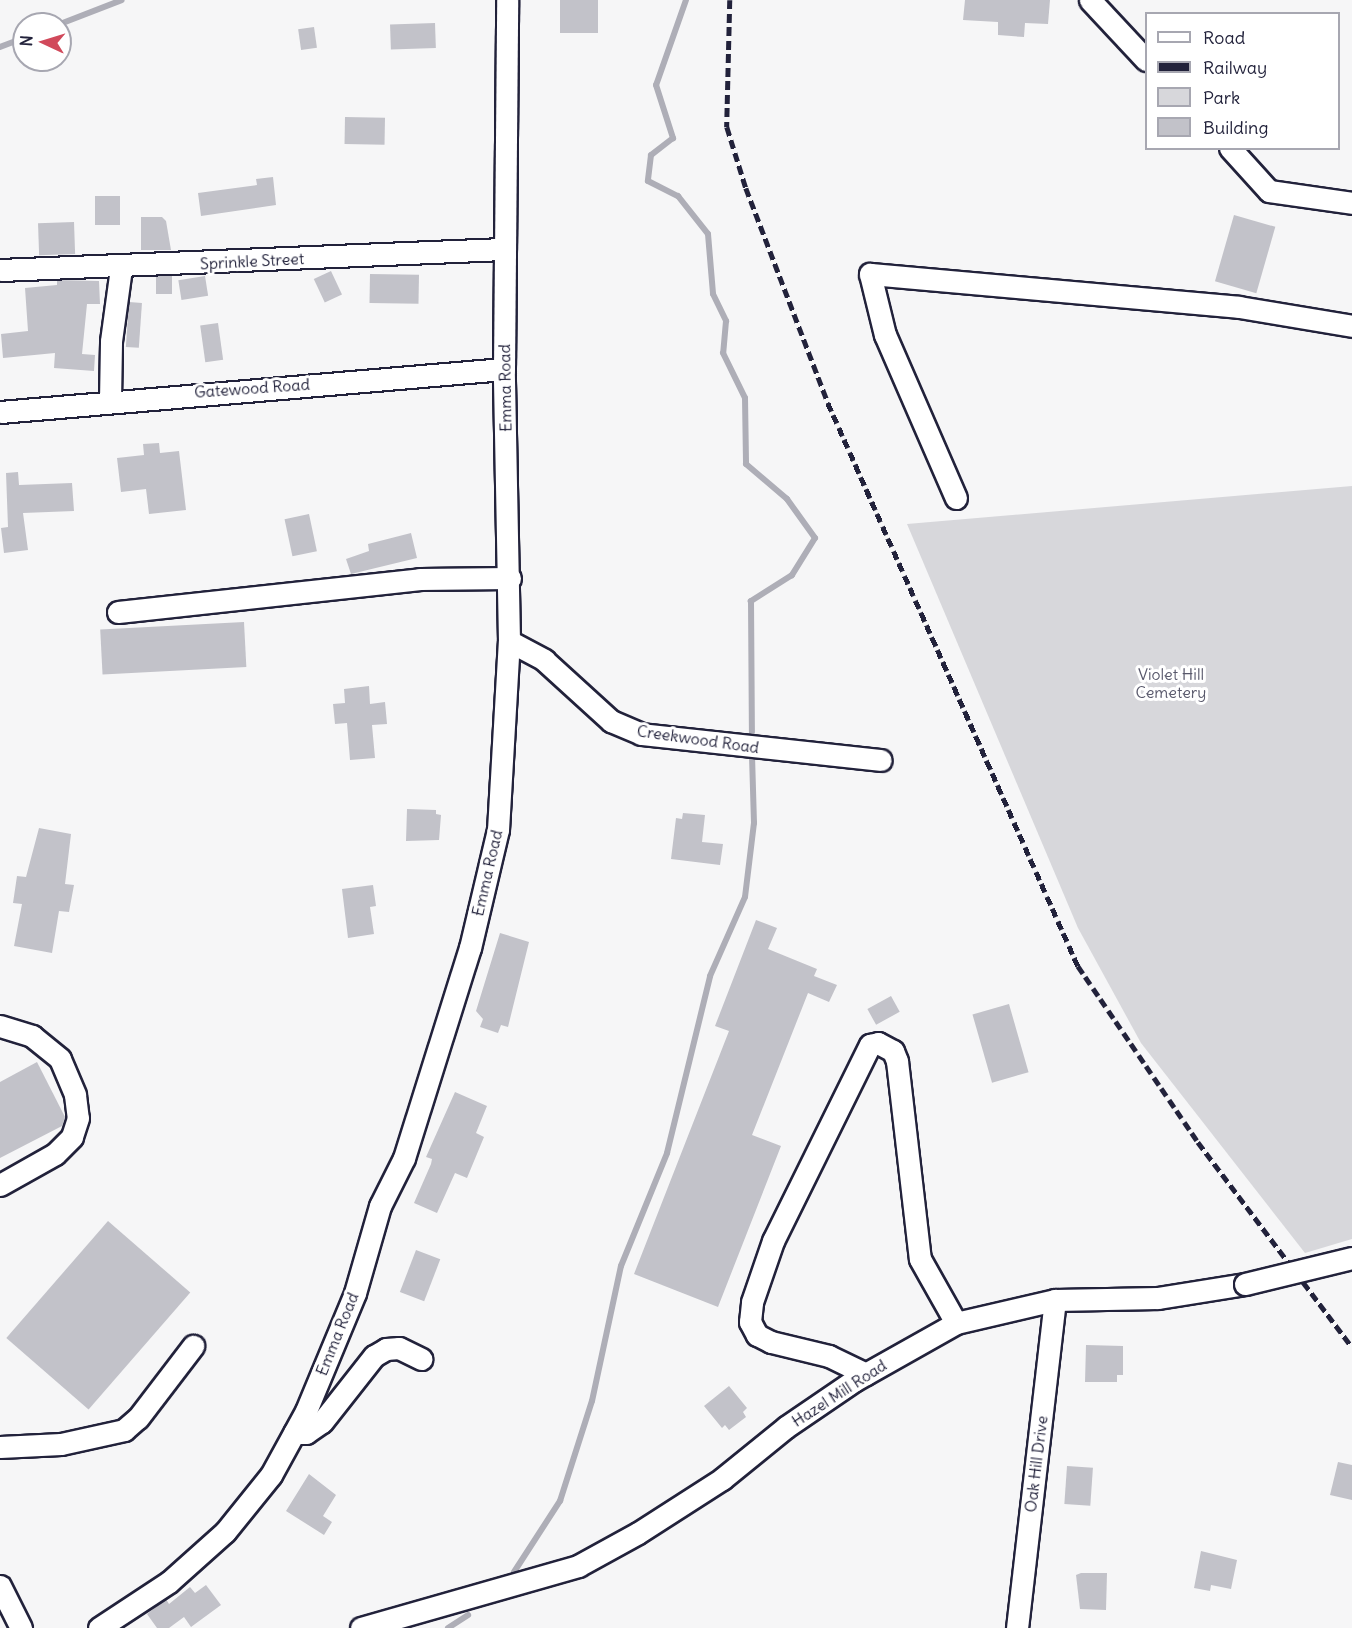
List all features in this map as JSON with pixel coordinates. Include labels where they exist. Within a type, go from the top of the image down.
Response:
[{"type":"street","name":"Emma Road","points":[[99,1628],[169,1582],[225,1532],[271,1475],[294,1433],[355,1293],[380,1206],[404,1158],[470,948],[498,830],[509,641],[510,578],[504,369],[507,0]]},
{"type":"street","points":[[1090,0],[1145,59]]},
{"type":"street","points":[[1232,150],[1269,191],[1352,203]]},
{"type":"street","name":"Sprinkle Street","points":[[0,270],[120,268],[504,249]]},
{"type":"street","points":[[110,400],[111,341],[120,268]]},
{"type":"street","points":[[956,498],[885,335],[870,274],[1239,307],[1352,326]]},
{"type":"street","name":"Gatewood Road","points":[[0,412],[110,400],[504,369]]},
{"type":"street","points":[[118,612],[420,579],[510,578]]},
{"type":"street","name":"Creekwood Road","points":[[509,641],[544,660],[611,721],[641,734],[881,760]]},
{"type":"street","points":[[0,1026],[32,1036],[60,1059],[75,1095],[78,1118],[72,1137],[55,1155],[0,1185]]},
{"type":"street","points":[[866,1374],[830,1356],[771,1342],[757,1335],[750,1322],[752,1302],[773,1241],[870,1045],[878,1043],[893,1051],[897,1061],[920,1259],[956,1323]]},
{"type":"street","name":"Hazel Mill Road","points":[[361,1628],[578,1566],[639,1533],[722,1479],[786,1427],[866,1374],[956,1323],[1055,1300],[1158,1298],[1245,1284],[1352,1258]]},
{"type":"street","name":"Oak Hill Drive","points":[[1017,1628],[1055,1300]]},
{"type":"street","points":[[0,1447],[61,1444],[124,1430],[138,1418],[193,1346]]},
{"type":"street","points":[[294,1433],[306,1433],[322,1422],[374,1356],[399,1348],[422,1359]]},
{"type":"street","points":[[0,1586],[21,1628]]},
{"type":"green space","name":"Violet Hill Cemetery","points":[[1352,486],[1352,1239],[1305,1253],[1141,1043],[1078,928],[907,524]]},
{"type":"building","points":[[560,0],[598,0],[598,33],[560,33]]},
{"type":"building","points":[[965,0],[1050,0],[1048,24],[1025,23],[1024,37],[998,35],[998,22],[963,20]]},
{"type":"building","points":[[435,23],[436,48],[391,50],[390,25]]},
{"type":"building","points":[[314,27],[317,48],[301,50],[298,29]]},
{"type":"building","points":[[345,117],[385,118],[385,145],[345,144]]},
{"type":"building","points":[[273,177],[276,205],[201,216],[198,193],[257,185],[256,179]]},
{"type":"building","points":[[95,196],[120,196],[120,225],[95,225]]},
{"type":"building","points":[[1234,215],[1275,227],[1256,293],[1215,281]]},
{"type":"building","points":[[141,217],[162,217],[166,221],[171,250],[141,250]]},
{"type":"building","points":[[74,222],[75,254],[39,255],[38,223]]},
{"type":"building","points":[[331,271],[342,295],[325,303],[314,279]]},
{"type":"building","points":[[370,274],[419,275],[418,304],[369,303]]},
{"type":"building","points":[[156,276],[172,276],[172,294],[156,294]]},
{"type":"building","points":[[205,276],[208,296],[181,300],[178,280]]},
{"type":"building","points":[[57,280],[99,281],[100,304],[87,304],[82,354],[95,355],[94,371],[54,368],[55,353],[3,358],[1,334],[28,331],[25,288],[57,285]]},
{"type":"building","points":[[129,302],[142,303],[139,348],[126,347]]},
{"type":"building","points":[[218,323],[223,360],[205,362],[200,326]]},
{"type":"building","points":[[159,443],[160,453],[179,451],[186,510],[149,514],[146,489],[121,492],[117,458],[144,455],[143,444]]},
{"type":"building","points":[[18,472],[19,485],[72,483],[74,511],[23,513],[28,550],[4,553],[1,528],[8,527],[6,473]]},
{"type":"building","points":[[309,514],[317,551],[292,556],[285,519]]},
{"type":"building","points":[[411,533],[417,558],[351,574],[346,559],[369,551],[368,544]]},
{"type":"building","points":[[244,622],[246,667],[103,674],[100,630]]},
{"type":"building","points":[[369,686],[370,704],[385,702],[387,724],[372,725],[375,758],[350,760],[347,723],[335,724],[333,704],[345,703],[344,689]]},
{"type":"building","points":[[407,809],[436,810],[436,814],[441,815],[439,840],[406,841]]},
{"type":"building","points":[[683,813],[705,815],[702,842],[723,844],[720,865],[671,859],[676,818],[682,819]]},
{"type":"building","points":[[39,828],[71,834],[65,884],[74,885],[69,912],[59,911],[52,953],[14,946],[22,904],[13,903],[17,876],[26,877]]},
{"type":"building","points":[[373,885],[376,906],[370,907],[374,934],[348,938],[342,889]]},
{"type":"building","points":[[756,920],[777,928],[768,949],[817,969],[814,976],[837,985],[829,1002],[808,993],[752,1135],[781,1146],[718,1307],[634,1274],[729,1031],[715,1026]]},
{"type":"building","points":[[500,933],[529,942],[508,1027],[501,1025],[498,1033],[480,1027],[483,1019],[476,1011]]},
{"type":"building","points":[[891,996],[900,1012],[876,1025],[867,1009]]},
{"type":"building","points":[[1009,1004],[1029,1072],[992,1083],[972,1014]]},
{"type":"building","points":[[37,1062],[65,1117],[62,1126],[0,1158],[0,1082]]},
{"type":"building","points":[[455,1092],[487,1106],[476,1133],[484,1137],[467,1178],[455,1173],[437,1213],[414,1203],[431,1164],[432,1159],[426,1157]]},
{"type":"building","points":[[108,1221],[190,1293],[89,1409],[6,1338]]},
{"type":"building","points":[[416,1250],[440,1259],[424,1301],[400,1292]]},
{"type":"building","points":[[1086,1345],[1123,1346],[1123,1375],[1117,1375],[1117,1382],[1085,1382]]},
{"type":"building","points":[[729,1386],[747,1408],[743,1412],[746,1417],[729,1430],[725,1425],[722,1428],[704,1406]]},
{"type":"building","points":[[1338,1462],[1352,1465],[1352,1500],[1330,1495]]},
{"type":"building","points":[[1067,1466],[1093,1468],[1090,1506],[1064,1504]]},
{"type":"building","points":[[309,1474],[336,1495],[323,1516],[332,1522],[324,1535],[286,1511]]},
{"type":"building","points":[[1201,1551],[1237,1560],[1231,1589],[1211,1585],[1210,1591],[1194,1588]]},
{"type":"building","points":[[1107,1573],[1106,1610],[1080,1609],[1076,1575]]},
{"type":"building","points":[[206,1585],[221,1605],[191,1627],[184,1617],[169,1628],[157,1628],[147,1614],[166,1599],[169,1604],[190,1587],[195,1593]]},
{"type":"waterway","points":[[72,19],[122,0]]},
{"type":"waterway","points":[[686,0],[656,85],[673,138],[651,155],[648,181],[678,196],[708,234],[713,294],[726,321],[723,353],[745,398],[746,464],[787,499],[815,538],[792,575],[751,601],[752,732]]},
{"type":"waterway","points":[[0,47],[12,42]]},
{"type":"waterway","points":[[514,1572],[560,1501],[592,1401],[621,1266],[667,1153],[710,976],[745,897],[754,823],[752,756]]},
{"type":"waterway","points":[[448,1628],[468,1615]]},
{"type":"railway","points":[[730,0],[727,127],[746,188],[828,403],[1078,966],[1198,1142],[1352,1347]]}]
